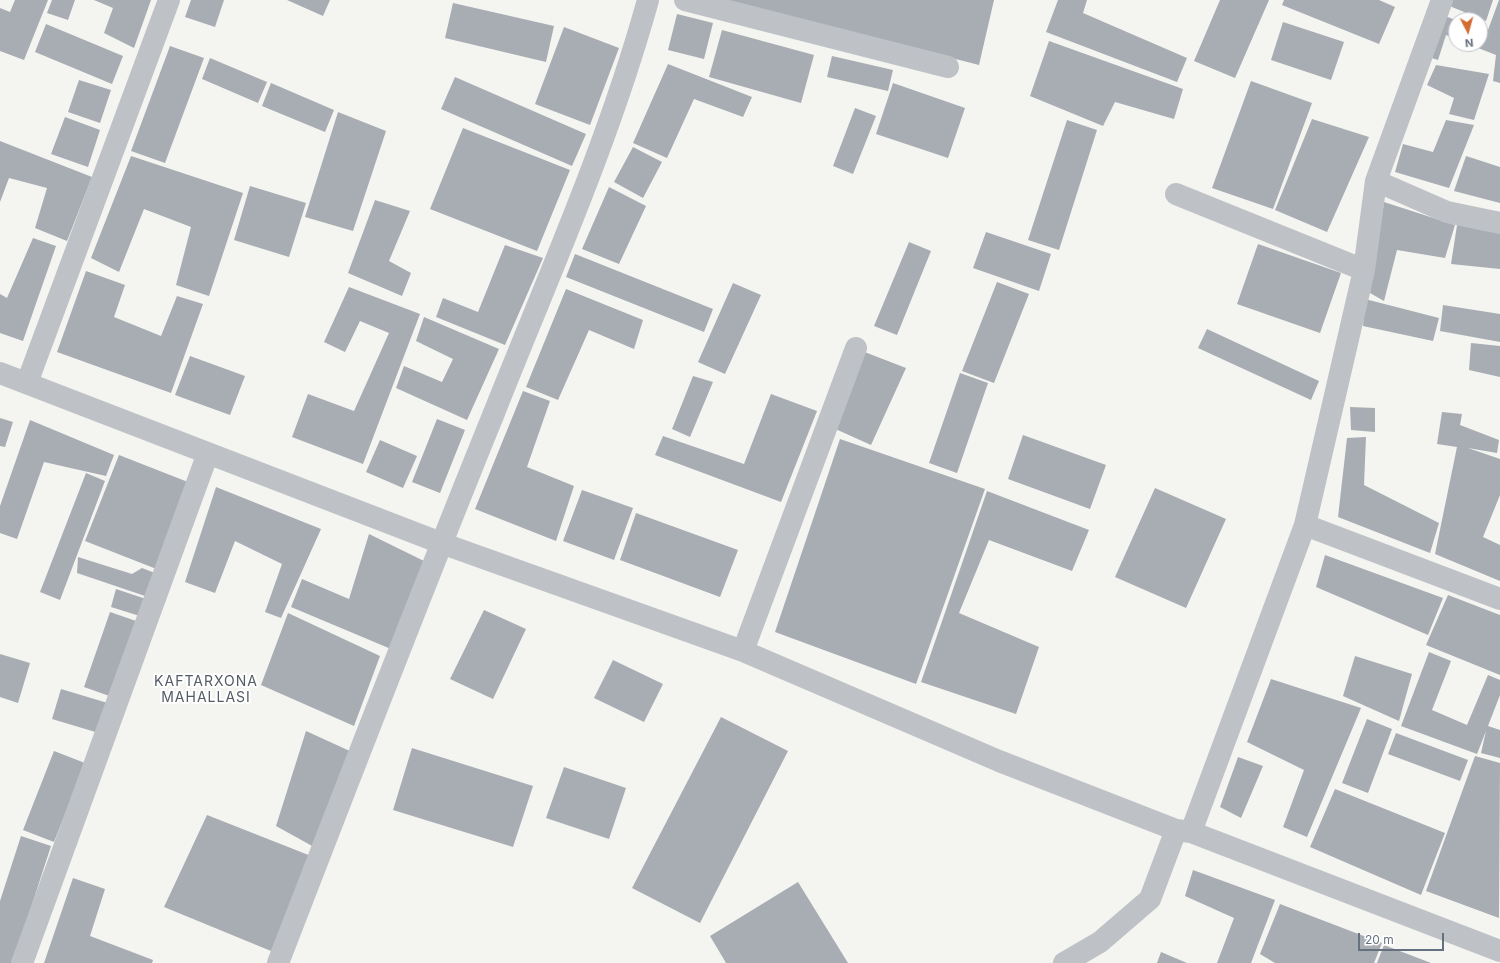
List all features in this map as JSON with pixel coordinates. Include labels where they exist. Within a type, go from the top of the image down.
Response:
[{"type":"street","points":[[27,383],[169,0]]},
{"type":"street","points":[[278,963],[441,543],[595,162],[637,40],[648,0]]},
{"type":"street","points":[[685,0],[948,67]]},
{"type":"street","points":[[1064,963],[1100,942],[1150,899],[1183,831],[1305,525],[1364,270],[1376,181],[1442,0]]},
{"type":"street","points":[[1376,181],[1447,212],[1500,223]]},
{"type":"street","points":[[1176,194],[1364,270]]},
{"type":"street","points":[[743,651],[856,348]]},
{"type":"street","points":[[0,373],[441,543],[743,651],[999,761],[1500,951]]},
{"type":"street","points":[[22,963],[208,453]]},
{"type":"street","points":[[1305,525],[1500,599]]},
{"type":"building","points":[[15,0],[48,0],[24,60],[0,51],[0,8],[10,12]]},
{"type":"building","points":[[52,0],[75,0],[68,20],[47,13]]},
{"type":"building","points":[[94,0],[151,0],[134,48],[104,33],[113,8]]},
{"type":"building","points":[[191,0],[224,0],[215,27],[185,17]]},
{"type":"building","points":[[287,0],[330,0],[323,16]]},
{"type":"building","points":[[726,0],[994,0],[979,65]]},
{"type":"building","points":[[1058,0],[1087,0],[1083,13],[1187,58],[1177,82],[1046,32]]},
{"type":"building","points":[[1220,0],[1269,0],[1235,78],[1194,61]]},
{"type":"building","points":[[1284,0],[1379,0],[1395,7],[1379,44],[1282,5]]},
{"type":"building","points":[[1435,0],[1493,0],[1488,15],[1488,12],[1464,12]]},
{"type":"building","points":[[1500,0],[1500,83],[1493,81],[1496,55],[1488,52],[1488,30]]},
{"type":"building","points":[[453,3],[554,26],[546,62],[445,38]]},
{"type":"building","points":[[1436,13],[1448,17],[1448,36],[1446,35],[1438,60],[1422,55]]},
{"type":"building","points":[[677,14],[713,23],[704,59],[668,50]]},
{"type":"building","points":[[1283,22],[1344,42],[1331,80],[1271,60]]},
{"type":"building","points":[[46,24],[123,56],[112,84],[35,52]]},
{"type":"building","points":[[564,27],[619,48],[590,125],[535,104]]},
{"type":"building","points":[[722,30],[814,55],[801,103],[709,77]]},
{"type":"building","points":[[1049,41],[1183,89],[1174,119],[1115,102],[1103,126],[1030,96]]},
{"type":"building","points":[[170,46],[204,58],[165,163],[131,151]]},
{"type":"building","points":[[832,56],[893,70],[888,91],[827,77]]},
{"type":"building","points":[[210,58],[267,82],[258,103],[202,79]]},
{"type":"building","points":[[668,64],[752,97],[743,117],[694,99],[667,158],[633,143]]},
{"type":"building","points":[[1436,65],[1489,74],[1474,120],[1449,114],[1454,98],[1427,85]]},
{"type":"building","points":[[455,77],[586,134],[572,166],[441,109]]},
{"type":"building","points":[[79,80],[111,90],[100,123],[68,112]]},
{"type":"building","points":[[1251,81],[1312,103],[1273,209],[1212,188]]},
{"type":"building","points":[[271,83],[334,110],[325,132],[262,106]]},
{"type":"building","points":[[893,83],[965,108],[948,158],[876,134]]},
{"type":"building","points":[[855,108],[876,116],[853,174],[833,166]]},
{"type":"building","points":[[338,112],[386,131],[353,231],[305,217]]},
{"type":"building","points":[[65,117],[100,130],[88,167],[51,154]]},
{"type":"building","points":[[1312,119],[1369,137],[1327,232],[1275,210]]},
{"type":"building","points":[[1067,120],[1097,130],[1059,250],[1028,240]]},
{"type":"building","points":[[1446,120],[1474,125],[1449,188],[1395,172],[1403,144],[1433,152]]},
{"type":"building","points":[[463,128],[570,170],[537,251],[430,209]]},
{"type":"building","points":[[0,141],[92,177],[67,241],[35,228],[47,188],[9,178],[0,202]]},
{"type":"building","points":[[633,147],[662,162],[643,198],[614,182]]},
{"type":"building","points":[[131,156],[243,193],[209,296],[176,285],[191,227],[144,209],[119,272],[91,258]]},
{"type":"building","points":[[1466,156],[1500,167],[1500,203],[1454,191]]},
{"type":"building","points":[[250,186],[306,203],[289,257],[234,240]]},
{"type":"building","points":[[609,187],[646,206],[619,264],[582,249]]},
{"type":"building","points":[[375,200],[410,211],[389,261],[411,273],[402,296],[348,273]]},
{"type":"building","points":[[1384,202],[1455,225],[1445,258],[1397,250],[1384,301],[1370,293]]},
{"type":"building","points":[[1458,219],[1500,226],[1500,269],[1451,264]]},
{"type":"building","points":[[986,232],[1051,254],[1039,291],[973,268]]},
{"type":"building","points":[[33,238],[56,246],[23,341],[0,333],[0,294],[7,298]]},
{"type":"building","points":[[909,242],[931,251],[897,335],[874,326]]},
{"type":"building","points":[[1258,244],[1341,273],[1320,333],[1237,304]]},
{"type":"building","points":[[505,245],[543,258],[505,345],[436,317],[443,298],[478,312]]},
{"type":"building","points":[[575,254],[713,309],[704,332],[566,277]]},
{"type":"building","points":[[86,271],[125,285],[114,317],[161,336],[177,296],[203,304],[171,393],[57,352]]},
{"type":"building","points":[[997,282],[1029,294],[994,383],[962,371]]},
{"type":"building","points":[[733,283],[761,295],[725,374],[698,362]]},
{"type":"building","points":[[349,287],[420,314],[363,464],[292,437],[308,394],[354,411],[389,333],[360,321],[345,352],[324,342]]},
{"type":"building","points":[[566,289],[643,320],[634,349],[589,330],[558,400],[526,387]]},
{"type":"building","points":[[1365,299],[1439,318],[1433,341],[1363,326]]},
{"type":"building","points":[[1443,305],[1500,314],[1500,342],[1440,331]]},
{"type":"building","points":[[424,317],[499,349],[467,420],[396,388],[404,366],[442,382],[453,359],[416,341]]},
{"type":"building","points":[[1207,329],[1319,381],[1311,400],[1198,348]]},
{"type":"building","points":[[1471,343],[1500,346],[1500,377],[1469,370]]},
{"type":"building","points":[[862,351],[906,368],[871,445],[831,427]]},
{"type":"building","points":[[190,356],[245,376],[230,415],[175,395]]},
{"type":"building","points":[[960,373],[988,383],[957,473],[929,463]]},
{"type":"building","points":[[693,376],[713,382],[690,437],[672,429]]},
{"type":"building","points":[[523,391],[550,401],[527,467],[574,486],[556,541],[475,509]]},
{"type":"building","points":[[771,394],[817,411],[781,502],[655,455],[663,436],[744,464]]},
{"type":"building","points":[[1350,407],[1375,408],[1375,432],[1351,430]]},
{"type":"building","points":[[1442,412],[1462,414],[1460,425],[1499,440],[1497,453],[1468,448],[1500,459],[1500,495],[1483,537],[1500,545],[1500,581],[1435,554],[1457,447],[1437,444]]},
{"type":"building","points":[[0,418],[13,422],[5,447],[0,446]]},
{"type":"building","points":[[437,419],[465,430],[440,493],[412,482]]},
{"type":"building","points":[[30,420],[114,455],[106,476],[44,462],[17,539],[0,533],[0,506]]},
{"type":"building","points":[[1023,435],[1106,465],[1090,509],[1008,479]]},
{"type":"building","points":[[1366,437],[1364,485],[1439,523],[1430,553],[1338,517],[1347,438]]},
{"type":"building","points":[[840,439],[985,489],[916,684],[775,632]]},
{"type":"building","points":[[380,440],[417,456],[403,488],[366,472]]},
{"type":"building","points":[[119,455],[193,484],[159,570],[85,541]]},
{"type":"building","points":[[86,473],[105,481],[60,600],[40,592]]},
{"type":"building","points":[[216,487],[321,529],[281,618],[265,612],[282,564],[235,541],[215,593],[185,582]]},
{"type":"building","points":[[1155,488],[1226,519],[1186,608],[1115,577]]},
{"type":"building","points":[[582,490],[633,508],[614,560],[563,541]]},
{"type":"building","points":[[987,491],[1089,530],[1072,571],[989,540],[959,613],[1039,647],[1016,714],[921,682]]},
{"type":"building","points":[[636,513],[738,550],[720,597],[620,560]]},
{"type":"building","points":[[369,534],[424,561],[391,649],[291,607],[302,579],[349,599]]},
{"type":"building","points":[[1325,555],[1443,598],[1428,635],[1316,587]]},
{"type":"building","points":[[78,557],[132,574],[142,568],[160,575],[151,598],[77,573]]},
{"type":"building","points":[[116,589],[152,601],[146,618],[111,607]]},
{"type":"building","points":[[1448,595],[1500,615],[1500,675],[1426,645]]},
{"type":"building","points":[[484,610],[526,629],[493,699],[450,679]]},
{"type":"building","points":[[110,612],[142,623],[115,698],[84,687]]},
{"type":"building","points":[[288,613],[380,656],[354,726],[261,685]]},
{"type":"building","points":[[1429,652],[1451,661],[1432,710],[1467,725],[1488,675],[1500,680],[1500,695],[1488,726],[1500,730],[1500,758],[1481,753],[1486,731],[1477,754],[1401,726]]},
{"type":"building","points":[[0,654],[30,663],[18,703],[0,697]]},
{"type":"building","points":[[1355,656],[1412,674],[1399,721],[1343,696]]},
{"type":"building","points":[[613,660],[663,684],[644,722],[594,698]]},
{"type":"building","points":[[1271,679],[1361,708],[1307,837],[1283,827],[1304,770],[1247,742]]},
{"type":"building","points":[[61,689],[111,704],[102,734],[52,719]]},
{"type":"building","points":[[721,717],[788,751],[700,923],[632,888]]},
{"type":"building","points":[[1367,719],[1392,729],[1368,793],[1342,783]]},
{"type":"building","points":[[306,731],[352,752],[314,847],[276,826]]},
{"type":"building","points":[[1396,733],[1468,760],[1460,781],[1388,754]]},
{"type":"building","points":[[412,748],[533,786],[513,847],[393,810]]},
{"type":"building","points":[[54,751],[85,763],[54,842],[23,830]]},
{"type":"building","points":[[1475,756],[1500,763],[1499,918],[1426,891]]},
{"type":"building","points":[[1238,757],[1263,766],[1241,818],[1220,807]]},
{"type":"building","points":[[564,767],[626,788],[609,839],[546,818]]},
{"type":"building","points":[[1335,789],[1445,833],[1421,895],[1310,847]]},
{"type":"building","points":[[207,815],[311,856],[271,951],[164,907]]},
{"type":"building","points":[[21,836],[51,846],[13,963],[0,963],[0,901]]},
{"type":"building","points":[[1193,870],[1275,900],[1251,963],[1217,963],[1234,918],[1185,896]]},
{"type":"building","points":[[73,878],[105,889],[90,936],[153,960],[152,963],[44,963]]},
{"type":"building","points":[[798,882],[848,963],[726,963],[710,936]]},
{"type":"building","points":[[1280,904],[1382,943],[1374,963],[1275,963],[1260,954]]},
{"type":"building","points":[[1384,945],[1431,963],[1377,963]]},
{"type":"building","points":[[1161,952],[1187,963],[1157,963]]},
{"type":"district","name":"KAFTARXONA MAHALLASI","points":[[206,690]]}]
